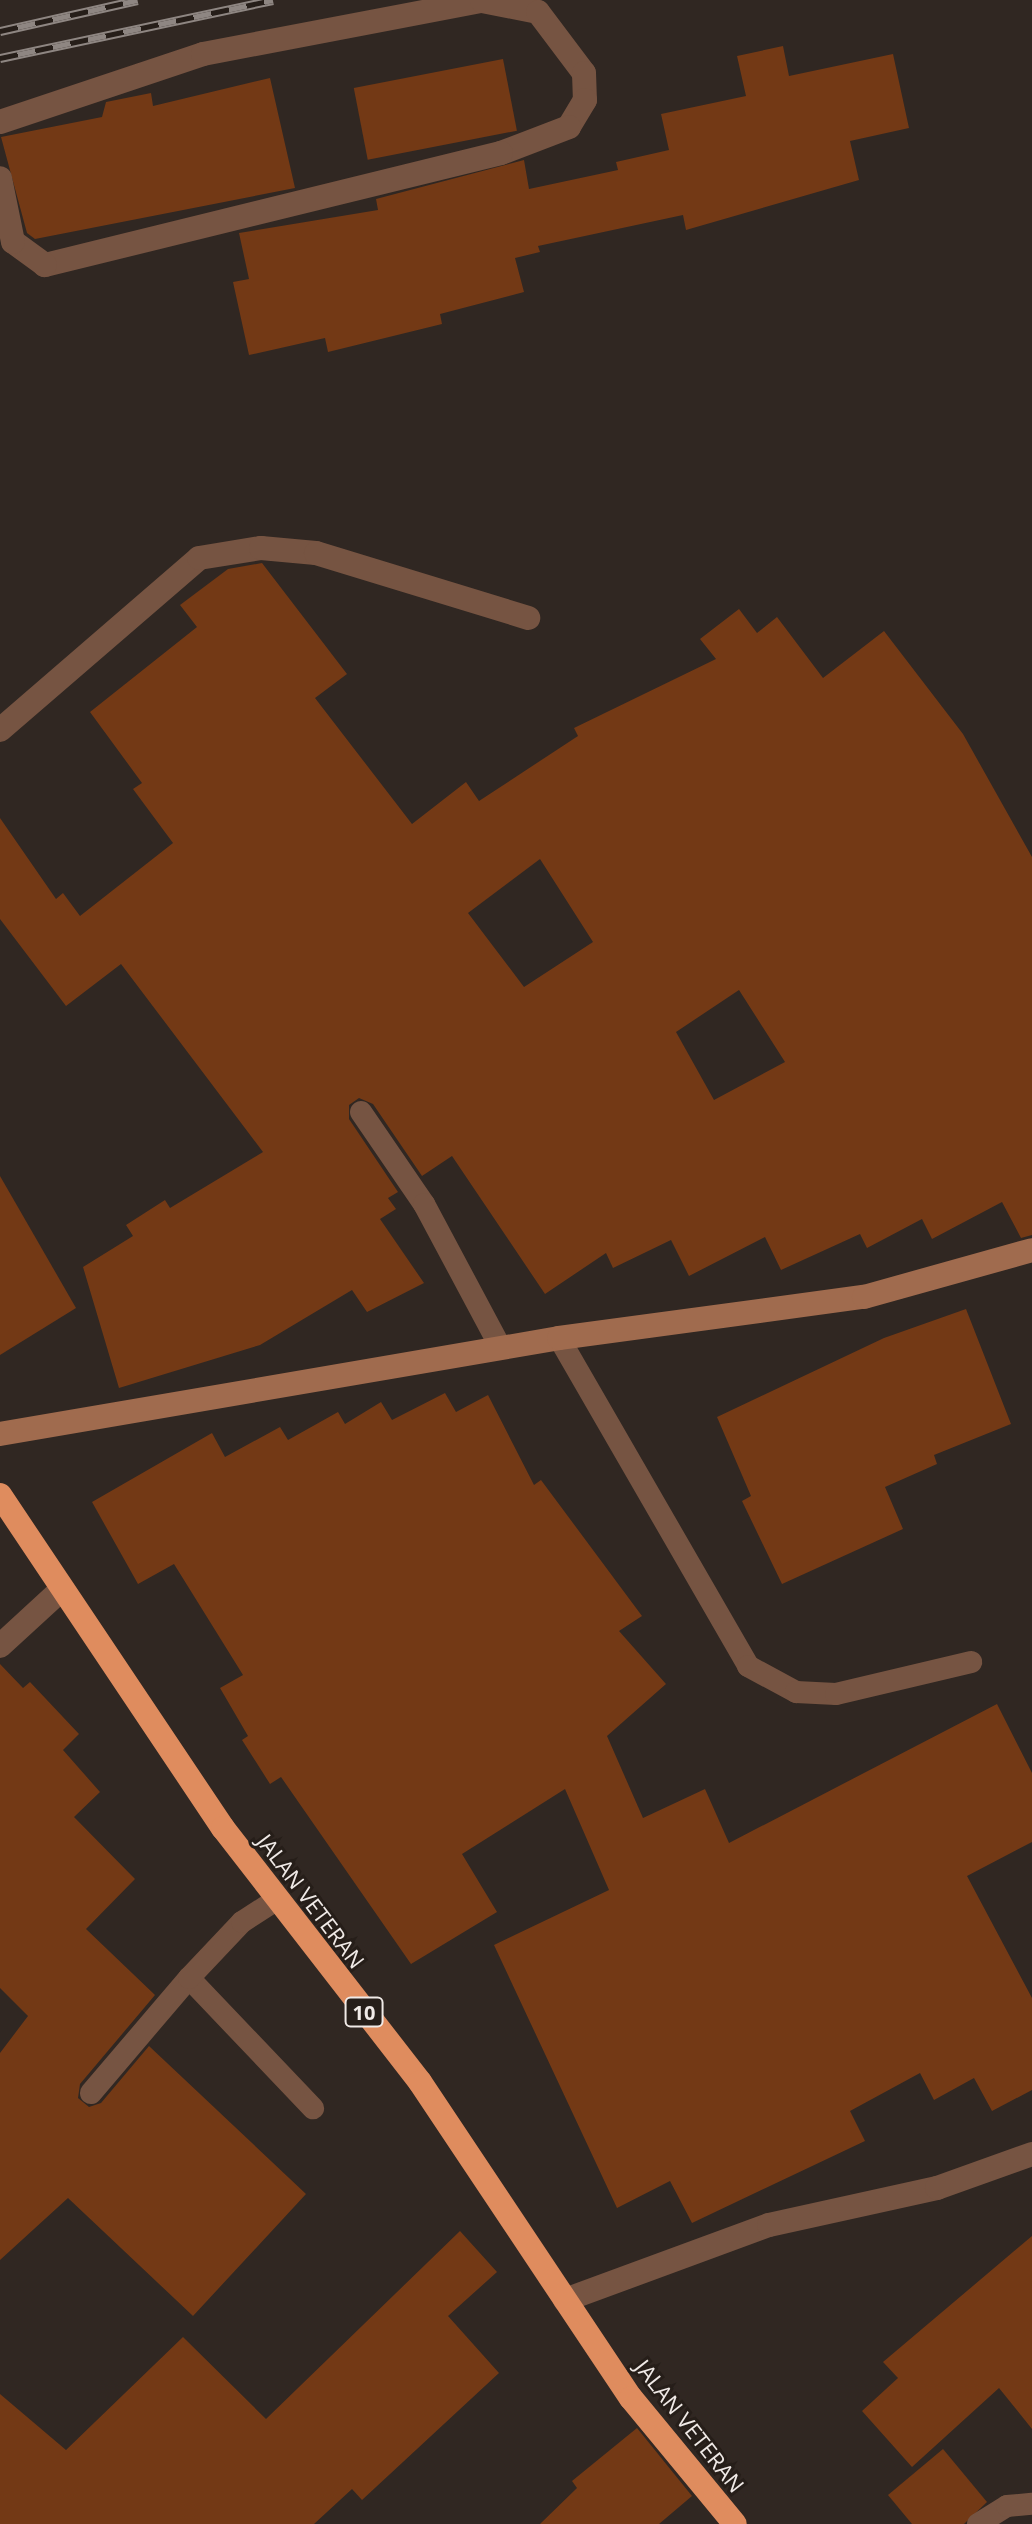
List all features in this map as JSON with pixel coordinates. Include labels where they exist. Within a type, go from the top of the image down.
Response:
[{"type":"highway","name":"JALAN VETERAN","points":[[0,1495],[61,1590],[276,1900],[420,2082],[631,2398],[735,2524]]},
{"type":"street","points":[[0,122],[203,54],[482,1],[538,12],[584,73],[585,100],[569,127],[501,153],[45,265],[13,242],[0,178]]},
{"type":"street","points":[[0,730],[199,558],[261,548],[316,553],[528,618]]},
{"type":"street","points":[[0,1434],[559,1338],[864,1297],[1032,1250]]},
{"type":"street","points":[[0,1646],[61,1590]]},
{"type":"street","points":[[565,2300],[754,2230],[937,2188],[1032,2154]]},
{"type":"lane","points":[[361,1112],[431,1216],[501,1348]]},
{"type":"lane","points":[[559,1338],[748,1666],[796,1692],[836,1694],[971,1662]]},
{"type":"lane","points":[[91,2093],[189,1978],[242,1922],[276,1900]]},
{"type":"lane","points":[[189,1978],[313,2108]]},
{"type":"lane","points":[[978,2524],[1007,2506],[1032,2504]]},
{"type":"building","points":[[783,46],[789,76],[893,54],[909,128],[850,141],[859,180],[686,230],[683,215],[538,246],[540,252],[515,258],[524,292],[440,314],[442,324],[328,352],[325,338],[249,355],[233,282],[249,279],[239,233],[378,210],[376,199],[524,160],[529,189],[618,170],[616,162],[669,150],[661,114],[746,96],[737,56]]},
{"type":"building","points":[[503,59],[517,131],[368,160],[354,88]]},
{"type":"building","points":[[270,78],[295,188],[35,239],[27,233],[1,137],[102,117],[106,102],[151,93],[153,106]]},
{"type":"building","points":[[262,563],[347,674],[315,698],[412,824],[466,782],[479,801],[578,736],[574,728],[716,659],[700,639],[739,609],[757,633],[777,617],[823,678],[884,631],[963,734],[1032,857],[1032,1235],[1021,1238],[1002,1202],[932,1239],[922,1219],[867,1248],[860,1234],[781,1270],[765,1237],[689,1276],[671,1240],[613,1268],[606,1253],[545,1294],[452,1156],[422,1176],[373,1104],[359,1098],[349,1105],[349,1119],[398,1192],[388,1198],[396,1209],[380,1219],[424,1283],[367,1312],[352,1290],[260,1345],[119,1388],[83,1267],[133,1236],[126,1225],[165,1200],[170,1208],[263,1152],[121,964],[66,1006],[0,919],[0,818],[56,899],[63,893],[80,916],[173,843],[133,789],[142,783],[90,712],[197,627],[180,605],[228,569]],"holes":[[[540,859],[593,942],[524,987],[468,913]],[[739,990],[785,1062],[714,1100],[676,1032]]]},
{"type":"building","points":[[0,1176],[76,1308],[0,1355]]},
{"type":"building","points":[[966,1309],[1011,1424],[934,1455],[937,1464],[885,1487],[903,1529],[782,1584],[742,1501],[751,1496],[717,1417],[884,1338]]},
{"type":"building","points":[[445,1393],[456,1412],[488,1395],[534,1485],[541,1480],[642,1616],[619,1631],[666,1684],[607,1736],[643,1818],[705,1789],[729,1843],[997,1704],[1032,1773],[1032,1842],[967,1876],[1032,1998],[1032,2090],[992,2111],[974,2078],[934,2100],[920,2073],[850,2111],[865,2141],[692,2223],[670,2181],[617,2208],[494,1945],[609,1890],[565,1789],[462,1854],[497,1912],[411,1964],[281,1777],[270,1784],[242,1740],[248,1736],[220,1688],[243,1675],[174,1564],[138,1584],[92,1502],[212,1433],[225,1457],[280,1427],[288,1440],[338,1412],[345,1424],[381,1402],[392,1420]]},
{"type":"building","points":[[0,1664],[23,1688],[30,1682],[79,1734],[63,1750],[100,1792],[74,1817],[135,1879],[86,1929],[155,1995],[80,2084],[78,2098],[89,2107],[101,2103],[149,2046],[306,2194],[193,2316],[68,2198],[0,2260],[0,2053],[28,2016],[0,1988]]},
{"type":"building","points":[[460,2231],[497,2272],[448,2316],[499,2373],[362,2500],[352,2489],[314,2524],[0,2524],[0,2394],[66,2450],[183,2337],[266,2419]]},
{"type":"building","points":[[1032,2236],[1032,2429],[999,2388],[912,2467],[862,2411],[898,2378],[883,2362]]},
{"type":"building","points":[[637,2428],[692,2496],[659,2524],[540,2524],[577,2488],[572,2481]]},
{"type":"building","points":[[943,2449],[987,2502],[964,2524],[912,2524],[888,2495]]},
{"type":"railway","points":[[0,31],[138,0]]},
{"type":"railway","points":[[0,58],[273,0]]}]
